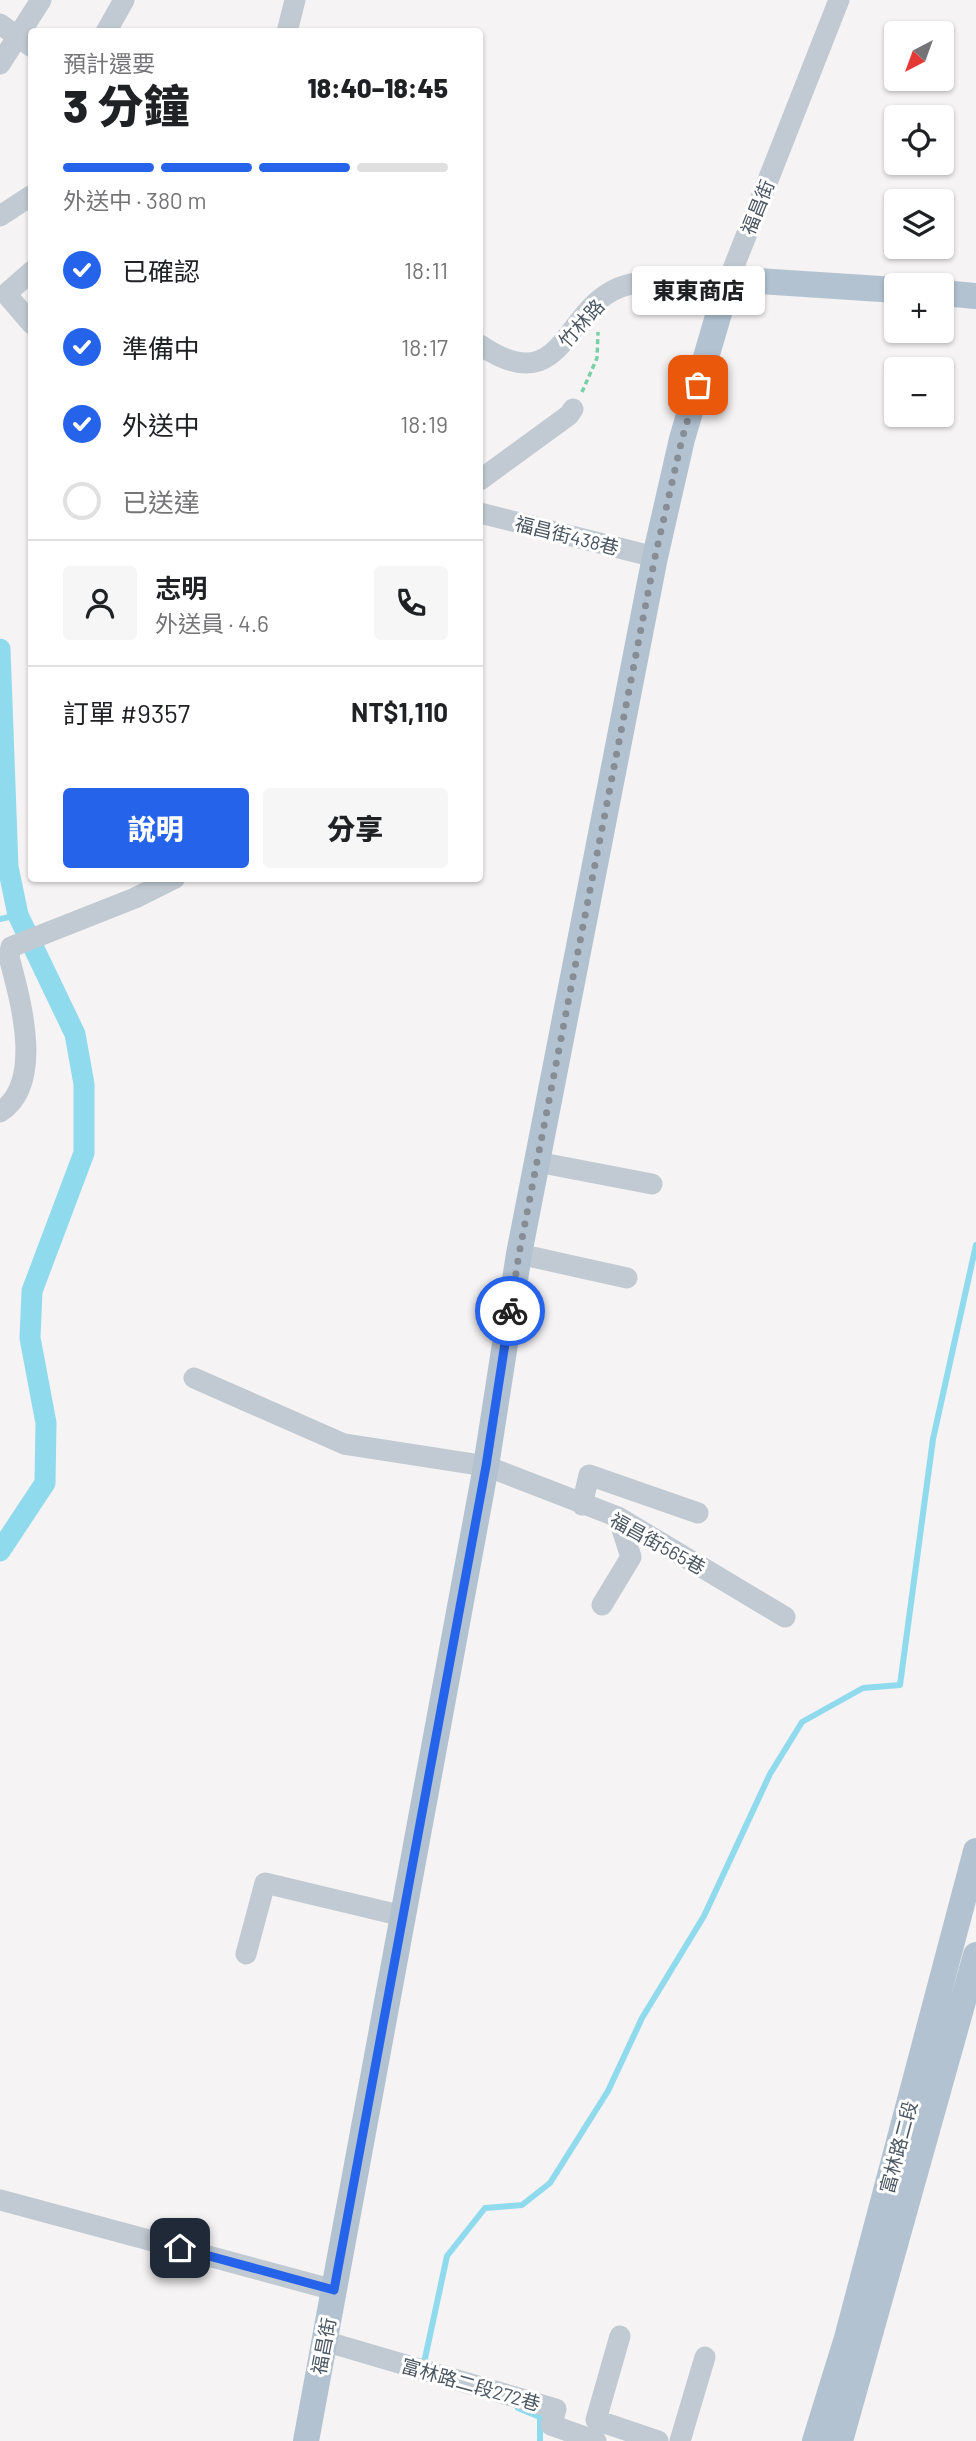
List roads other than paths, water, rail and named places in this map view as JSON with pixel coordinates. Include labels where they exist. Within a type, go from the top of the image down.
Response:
[{"type":"main road","name":"竹林路","points":[[729,279],[884,289]]},
{"type":"main road","name":"福昌街","points":[[306,2441],[486,1466],[519,1254],[655,557],[682,439],[729,279]]},
{"type":"main road","points":[[954,294],[976,296]]},
{"type":"main road","name":"富林路二段","points":[[815,2441],[965,1934],[976,1851]]},
{"type":"main road","name":"富林路二段","points":[[840,2441],[976,1955]]},
{"type":"street","points":[[31,28],[41,0]]},
{"type":"street","points":[[108,28],[124,0]]},
{"type":"street","points":[[288,28],[295,0]]},
{"type":"street","name":"福昌街","points":[[729,279],[839,0]]},
{"type":"street","points":[[0,24],[25,43],[0,64]]},
{"type":"street","points":[[0,216],[28,198]]},
{"type":"street","points":[[28,275],[6,294],[28,319]]},
{"type":"street","name":"竹林路","points":[[483,347],[502,358],[527,362],[543,360],[557,350],[598,300],[614,290],[642,282],[729,279]]},
{"type":"street","points":[[483,478],[569,415],[573,409]]},
{"type":"street","name":"福昌街438巷","points":[[483,514],[655,557]]},
{"type":"street","points":[[0,1112],[8,1107],[23,1085],[25,1064],[25,1034],[9,957],[11,947],[135,898],[167,882]]},
{"type":"street","points":[[537,1162],[652,1184]]},
{"type":"street","points":[[519,1254],[627,1278]]},
{"type":"street","name":"福昌街565巷","points":[[194,1378],[344,1444],[486,1466],[618,1517],[785,1617]]},
{"type":"street","points":[[582,1505],[589,1475],[698,1513]]},
{"type":"street","points":[[602,1605],[631,1556],[618,1517]]},
{"type":"street","points":[[246,1954],[265,1883],[403,1916]]},
{"type":"street","points":[[0,2200],[334,2290]]},
{"type":"street","points":[[620,2336],[596,2420],[658,2441]]},
{"type":"street","name":"富林路二段272巷","points":[[324,2341],[556,2409],[551,2425],[596,2441]]},
{"type":"street","points":[[680,2441],[705,2357]]},
{"type":"waterway","points":[[0,649],[8,867],[18,915],[75,1034],[84,1084],[84,1153],[32,1291],[30,1338],[46,1423],[45,1483],[0,1551]]},
{"type":"waterway","points":[[0,919],[18,915]]},
{"type":"waterway","points":[[424,2363],[447,2256],[485,2208],[522,2205],[550,2183],[608,2091],[642,2018],[704,1916],[770,1774],[802,1722],[863,1688],[900,1685],[933,1439],[976,1245]]},
{"type":"waterway","points":[[518,2408],[540,2417],[540,2441]]},
{"type":"place","name":"東東商店","points":[[698,385]]}]
